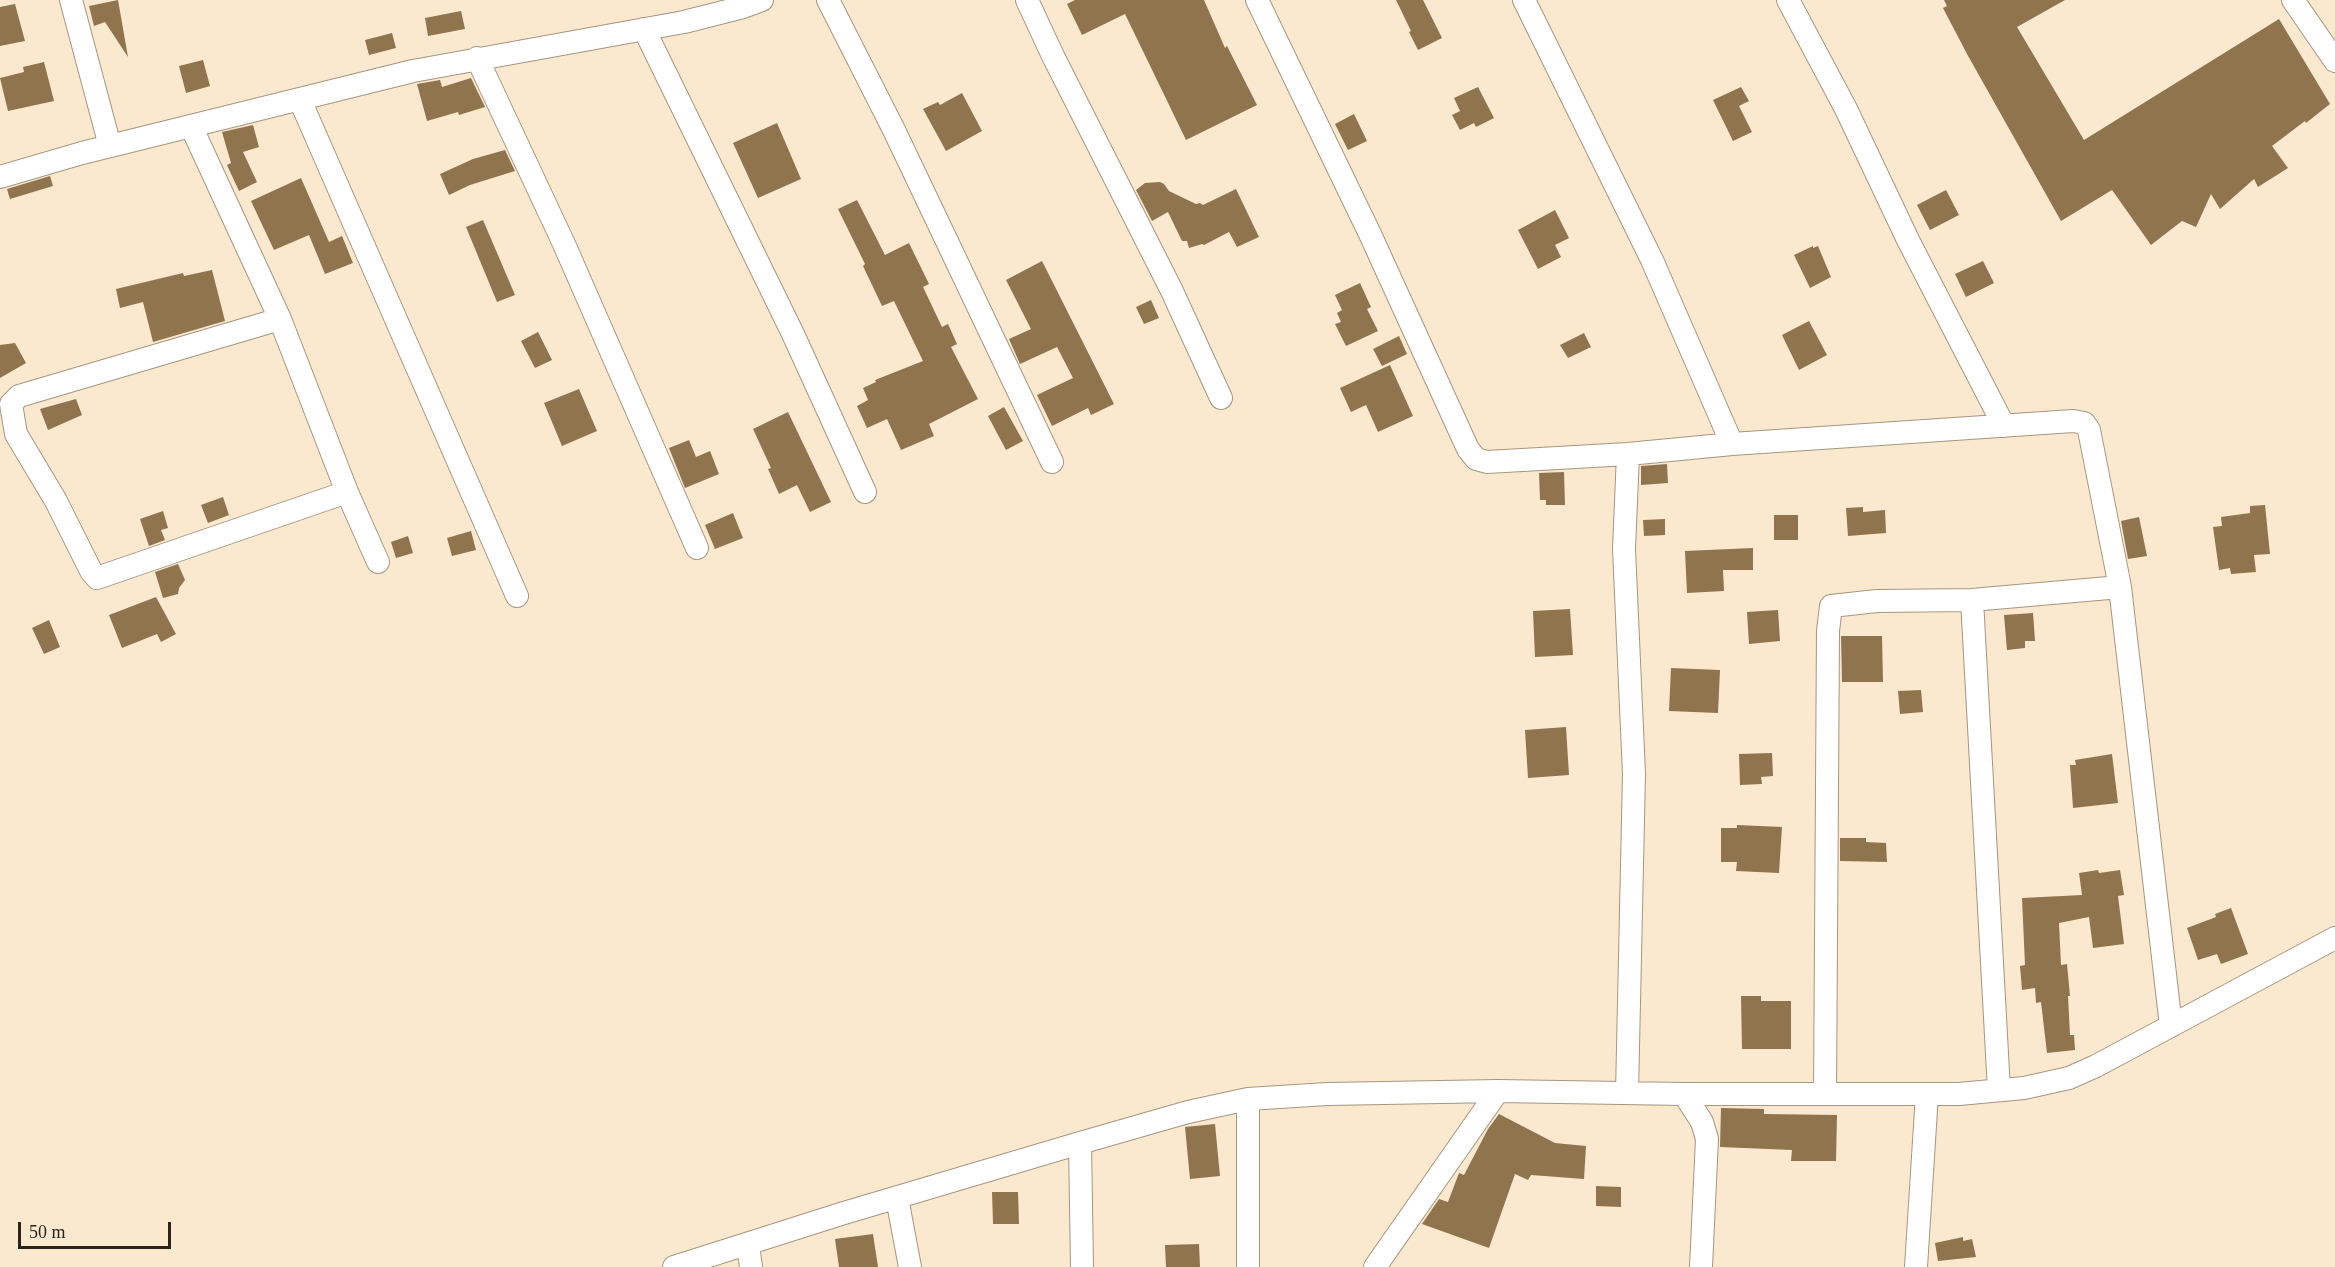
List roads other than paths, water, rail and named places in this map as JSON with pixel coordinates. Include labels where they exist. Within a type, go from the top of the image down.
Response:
[{"type":"street","points":[[71,0],[110,146]]},
{"type":"street","points":[[0,177],[110,146],[413,71],[684,22],[743,8],[762,0]]},
{"type":"street","points":[[828,0],[894,130],[1052,462]]},
{"type":"street","points":[[1027,0],[1172,291],[1221,398]]},
{"type":"street","points":[[1257,0],[1370,234],[1468,449],[1476,459],[1487,462],[1628,454],[1732,444],[2073,421],[2084,423],[2089,430],[2120,587],[2170,1026]]},
{"type":"street","points":[[1524,0],[1652,260],[1732,444]]},
{"type":"street","points":[[1788,0],[1846,109],[1908,240],[2004,426]]},
{"type":"street","points":[[2293,0],[2335,61]]},
{"type":"street","points":[[644,29],[793,333],[865,492]]},
{"type":"street","points":[[477,58],[564,244],[697,548]]},
{"type":"street","points":[[300,100],[517,596]]},
{"type":"street","points":[[191,126],[280,319],[347,492],[378,562]]},
{"type":"street","points":[[280,319],[19,396],[11,404],[16,434],[61,510],[91,571],[97,578],[347,492]]},
{"type":"street","points":[[1628,454],[1624,549],[1634,774],[1628,1093]]},
{"type":"street","points":[[1825,1094],[1828,654],[1831,606],[1877,602],[1972,600],[2120,587]]},
{"type":"street","points":[[1972,600],[1999,1090]]},
{"type":"street","points":[[674,1267],[1080,1143],[1188,1112],[1248,1099],[1327,1094],[1498,1091],[1927,1094],[2024,1088],[2068,1078],[2335,939]]},
{"type":"street","points":[[1375,1267],[1498,1091]]},
{"type":"street","points":[[1684,1094],[1702,1122],[1707,1139],[1701,1267]]},
{"type":"street","points":[[1916,1267],[1927,1094]]},
{"type":"street","points":[[1248,1099],[1248,1267]]},
{"type":"street","points":[[1080,1143],[1082,1267]]},
{"type":"street","points":[[897,1198],[910,1267]]},
{"type":"street","points":[[748,1245],[751,1267]]}]
